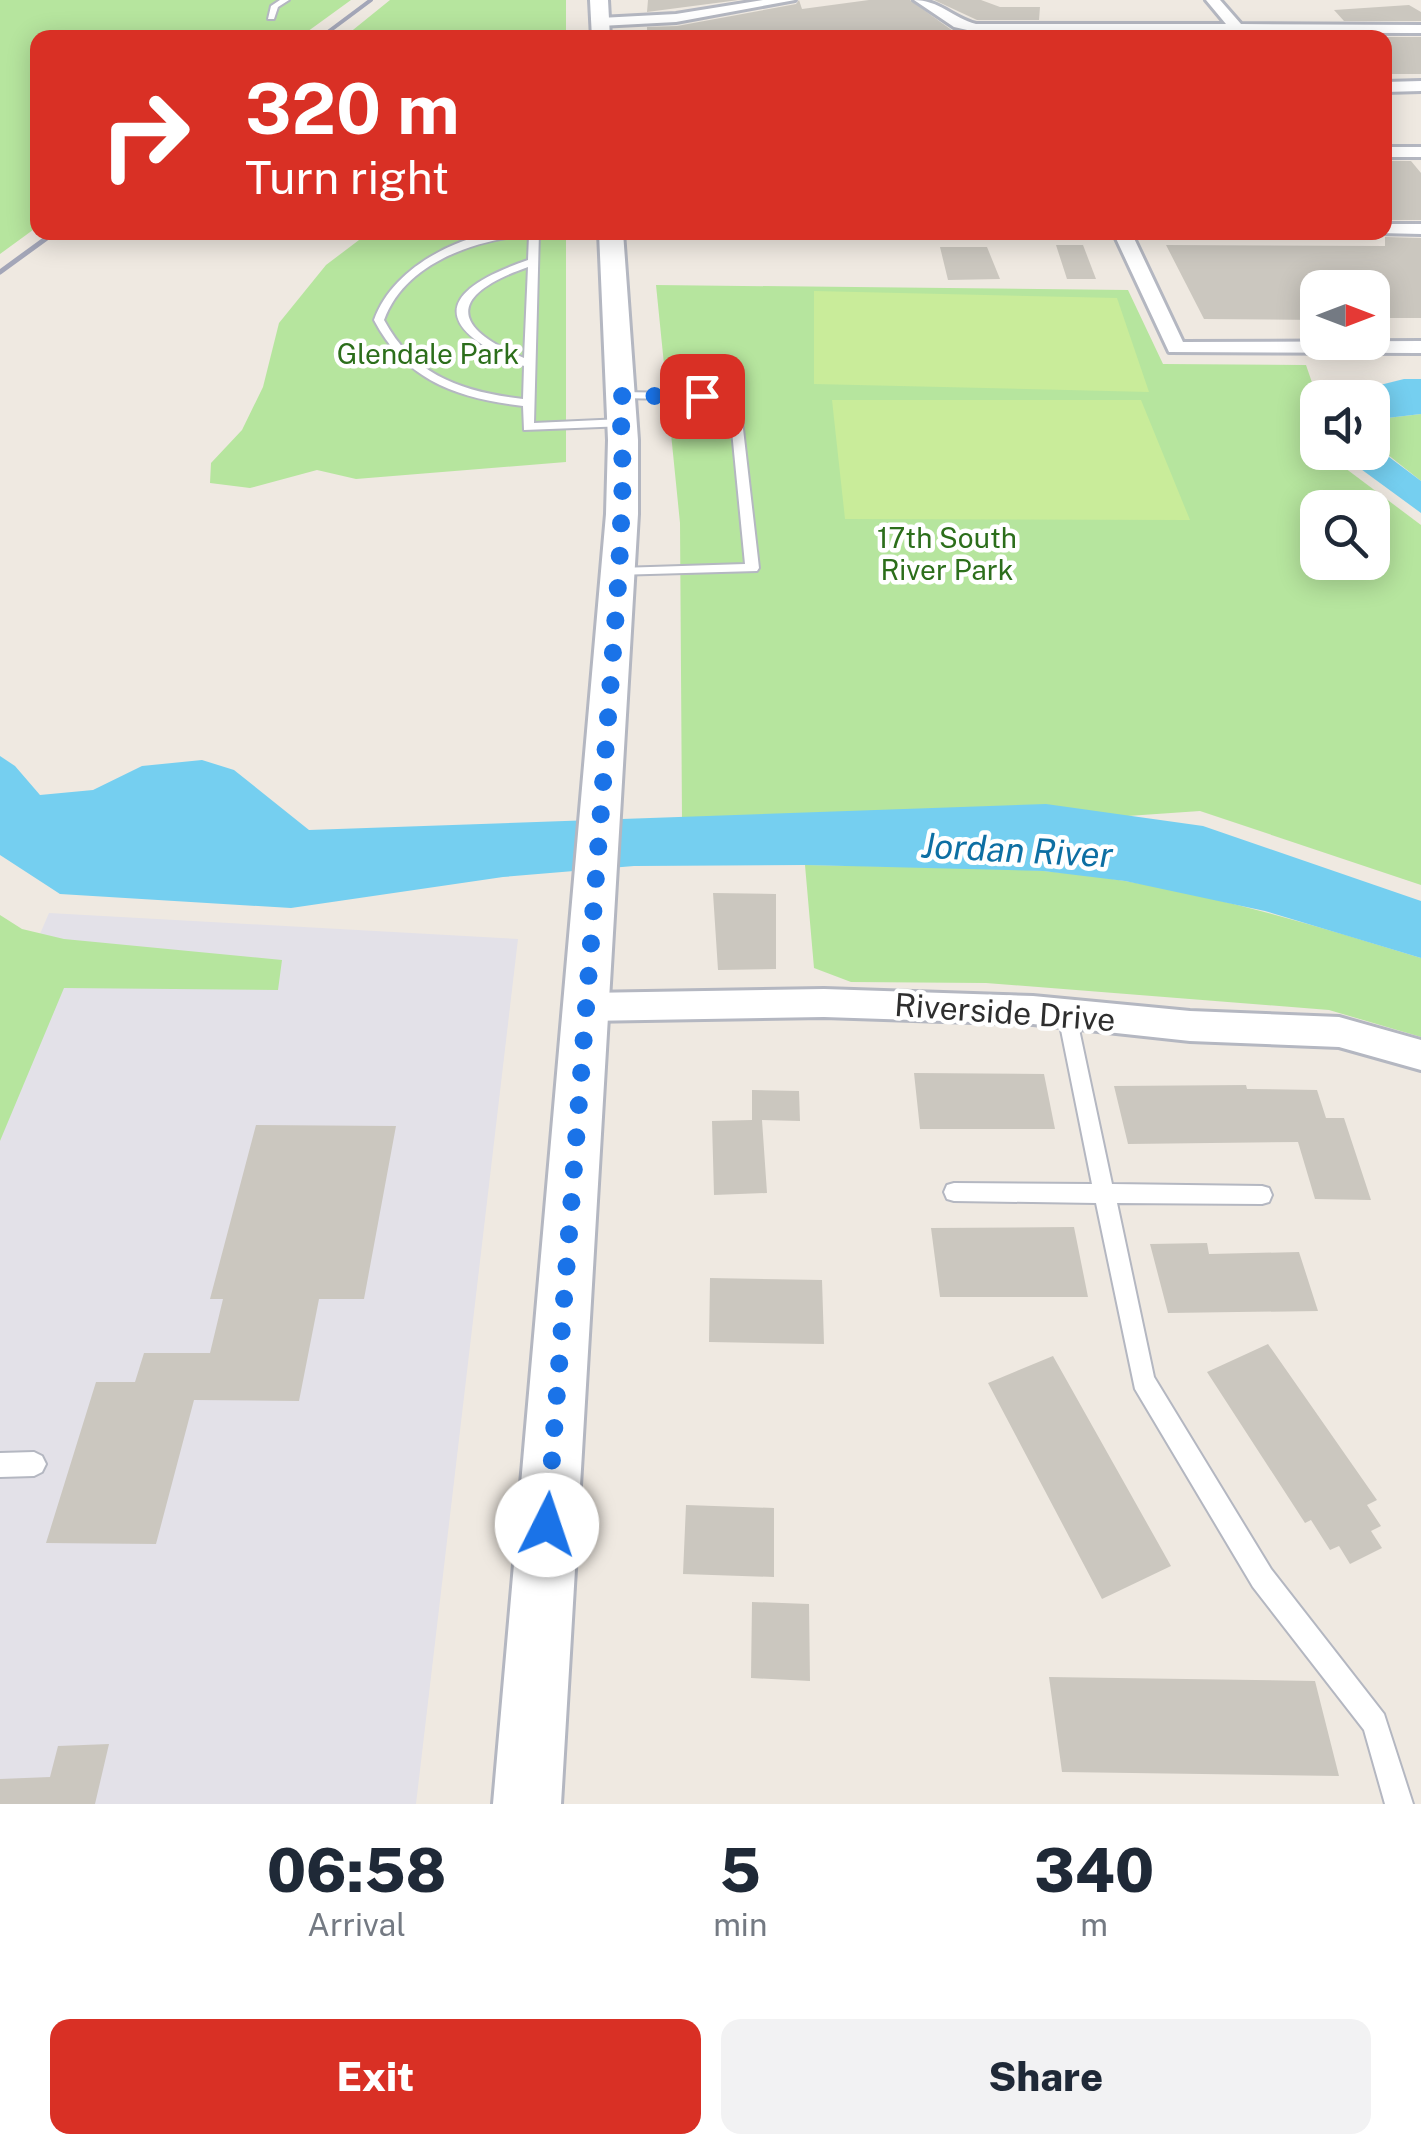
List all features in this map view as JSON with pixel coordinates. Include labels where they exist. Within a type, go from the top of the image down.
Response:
[{"type":"street","points":[[599,0],[601,30],[788,0]]},
{"type":"street","points":[[921,0],[964,26],[1001,30]]},
{"type":"street","points":[[1213,0],[1237,30],[1421,29]]},
{"type":"street","points":[[1392,86],[1421,86]]},
{"type":"street","points":[[1392,152],[1421,152]]},
{"type":"street","points":[[1392,229],[1421,229]]},
{"type":"street","points":[[526,1804],[619,572],[621,410],[612,240]]},
{"type":"street","points":[[1126,240],[1176,348],[1421,347]]},
{"type":"street","name":"Riverside Drive","points":[[586,1007],[654,1003],[902,1004],[1239,1029],[1340,1032],[1421,1055]]},
{"type":"lane","points":[[272,17],[275,6],[285,0]]},
{"type":"lane","points":[[475,240],[391,294],[382,306],[379,320],[399,352],[459,392],[529,403]]},
{"type":"lane","points":[[533,240],[528,427],[621,410],[736,396],[752,568],[619,572]]},
{"type":"lane","points":[[530,364],[494,352],[472,337],[461,316],[463,302],[477,283],[495,272],[534,261]]},
{"type":"lane","points":[[1067,1015],[1143,1381],[1262,1578],[1375,1723],[1399,1804]]},
{"type":"lane","points":[[954,1192],[1262,1195]]},
{"type":"lane","points":[[0,1466],[34,1464]]},
{"type":"shaded area","points":[[49,913],[518,939],[416,1804],[0,1804],[0,1027]]},
{"type":"green space","points":[[0,0],[351,0],[310,30],[30,30],[30,232],[0,254]]},
{"type":"green space","points":[[390,0],[566,0],[566,30],[353,30]]},
{"type":"green space","name":"Glendale Park","points":[[359,240],[566,240],[566,462],[356,479],[317,470],[250,488],[210,483],[211,463],[242,430],[263,387],[279,323],[326,265]]},
{"type":"green space","name":"17th South River Park","points":[[656,285],[1128,290],[1163,364],[1306,365],[1311,380],[1300,380],[1300,470],[1348,470],[1374,490],[1300,490],[1300,580],[1390,580],[1390,502],[1421,525],[1421,885],[1200,811],[1084,819],[682,819],[680,523]]},
{"type":"green space","points":[[814,291],[1117,298],[1149,392],[814,384]]},
{"type":"green space","points":[[832,400],[1141,400],[1190,520],[845,519]]},
{"type":"green space","points":[[1421,414],[1421,481],[1390,456],[1390,418]]},
{"type":"green space","points":[[805,865],[1006,869],[1085,875],[1163,888],[1274,915],[1421,958],[1421,1037],[1329,1010],[986,983],[851,982],[814,968]]},
{"type":"green space","points":[[0,915],[22,929],[64,939],[282,960],[278,990],[64,988],[0,1141]]},
{"type":"water","points":[[1421,379],[1421,414],[1390,418],[1390,382]]},
{"type":"water","points":[[1390,458],[1421,481],[1421,513],[1390,490],[1362,470],[1390,470]]},
{"type":"water","name":"Jordan River","points":[[0,756],[15,766],[40,795],[93,790],[142,766],[202,760],[234,770],[309,830],[1046,804],[1203,826],[1421,901],[1421,958],[1265,911],[1125,881],[1043,871],[805,865],[634,866],[503,877],[291,908],[60,894],[0,855]]},
{"type":"building","points":[[648,0],[739,0],[647,12]]},
{"type":"building","points":[[799,0],[802,9],[869,0],[910,0],[952,30],[647,30],[796,4]]},
{"type":"building","points":[[934,0],[981,0],[1000,7],[1040,7],[1039,20],[977,20]]},
{"type":"building","points":[[1409,5],[1421,12],[1421,21],[1344,21],[1334,10]]},
{"type":"building","points":[[1392,37],[1421,37],[1421,74],[1392,74]]},
{"type":"building","points":[[1392,161],[1411,161],[1421,173],[1421,220],[1392,220]]},
{"type":"building","points":[[1392,237],[1421,238],[1421,318],[1390,318],[1390,270],[1300,270],[1300,320],[1204,319],[1166,245],[1385,246],[1385,240]]},
{"type":"building","points":[[1056,245],[1083,245],[1096,279],[1067,279]]},
{"type":"building","points":[[940,247],[987,247],[1000,279],[948,280]]},
{"type":"building","points":[[713,893],[776,894],[776,969],[718,970]]},
{"type":"building","points":[[914,1073],[1044,1074],[1055,1129],[920,1129]]},
{"type":"building","points":[[1246,1085],[1247,1089],[1317,1090],[1326,1118],[1344,1118],[1371,1200],[1315,1199],[1298,1142],[1128,1144],[1114,1086]]},
{"type":"building","points":[[752,1090],[799,1091],[800,1121],[762,1120],[767,1193],[714,1195],[712,1121],[752,1120]]},
{"type":"building","points":[[256,1125],[396,1126],[364,1299],[319,1299],[299,1401],[194,1400],[156,1544],[46,1543],[96,1382],[135,1382],[144,1353],[210,1353],[223,1299],[210,1299]]},
{"type":"building","points":[[1074,1227],[1088,1297],[940,1297],[931,1228]]},
{"type":"building","points":[[1207,1243],[1209,1254],[1299,1252],[1318,1311],[1168,1313],[1150,1244]]},
{"type":"building","points":[[710,1278],[822,1280],[824,1344],[709,1342]]},
{"type":"building","points":[[1268,1344],[1377,1500],[1367,1505],[1381,1526],[1371,1531],[1382,1548],[1350,1564],[1339,1546],[1330,1550],[1311,1520],[1305,1523],[1207,1372]]},
{"type":"building","points":[[1053,1356],[1171,1566],[1102,1599],[988,1383]]},
{"type":"building","points":[[686,1505],[774,1508],[774,1577],[683,1574]]},
{"type":"building","points":[[752,1602],[809,1604],[810,1681],[751,1678]]},
{"type":"building","points":[[1049,1677],[1315,1681],[1339,1776],[1062,1772]]},
{"type":"building","points":[[109,1744],[95,1804],[0,1804],[0,1779],[50,1777],[58,1746]]},
{"type":"railway","points":[[331,30],[371,0]]},
{"type":"railway","points":[[0,272],[44,240]]},
{"type":"route","points":[[547,1525],[619,572],[623,476],[620,396],[702,396]]}]
